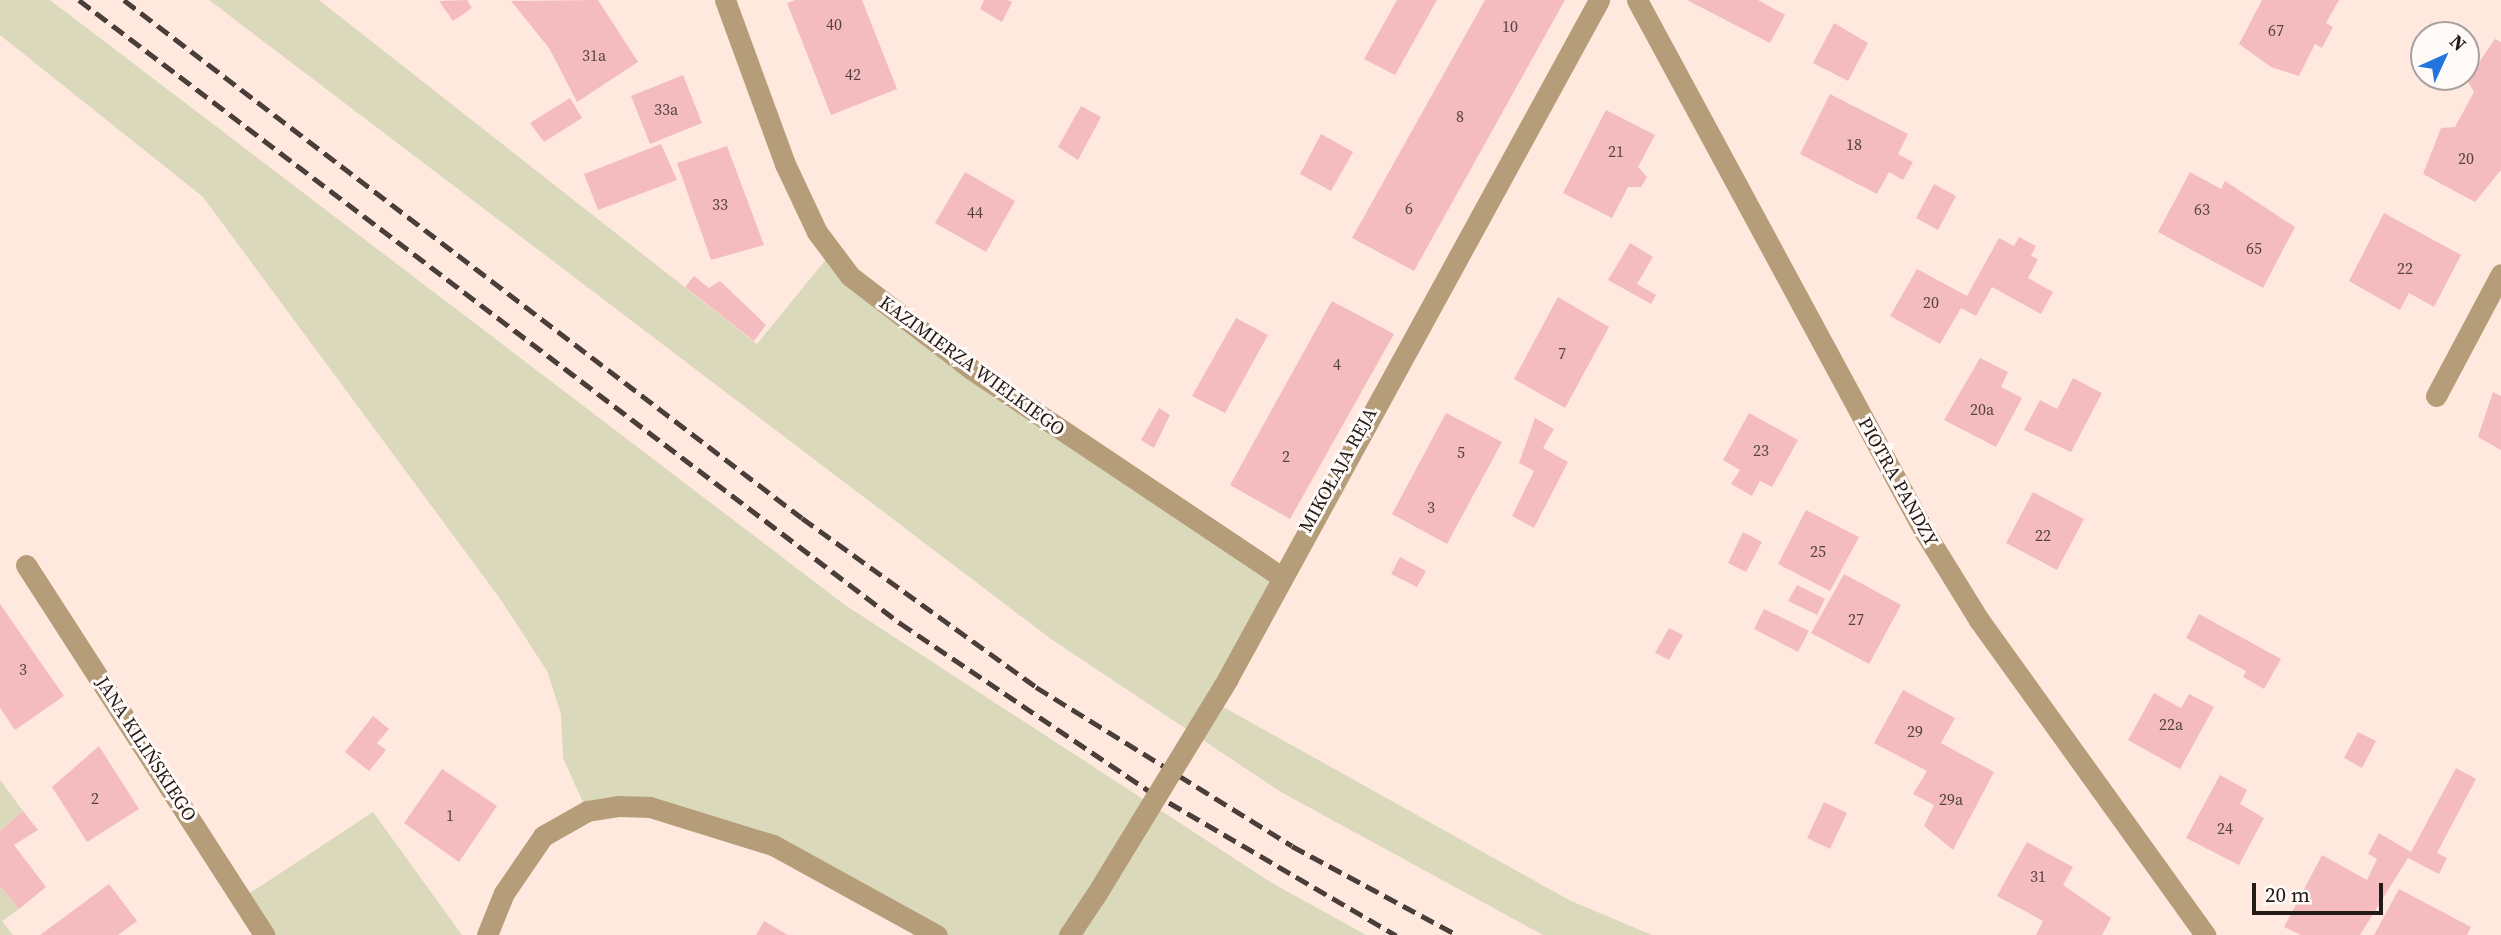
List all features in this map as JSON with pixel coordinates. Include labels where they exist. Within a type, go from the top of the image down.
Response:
[{"type":"street","name":"KAZIMIERZA WIELKIEGO","points":[[724,0],[785,164],[817,232],[850,276],[971,369],[1280,576]]},
{"type":"street","name":"MIKOŁAJA REJA","points":[[1069,935],[1228,678],[1280,576],[1599,0]]},
{"type":"street","name":"PIOTRA PANDZY","points":[[1637,0],[1924,531],[1979,620],[2205,935]]},
{"type":"street","points":[[2436,396],[2501,274]]},
{"type":"street","name":"JANA KILIŃSKIEGO","points":[[26,565],[264,935]]},
{"type":"street","points":[[487,935],[504,893],[543,836],[587,811],[618,806],[650,807],[773,845],[936,935]]},
{"type":"green space","points":[[0,0],[50,0],[845,605],[1272,883],[1366,935],[937,935],[711,823],[587,811],[563,758],[561,714],[547,671],[501,600],[203,197],[0,35]]},
{"type":"green space","points":[[209,0],[319,0],[757,344],[832,252],[850,276],[1280,576],[1209,699],[1571,901],[1652,935],[1543,935],[1281,792],[1051,639]]},
{"type":"green space","points":[[0,780],[23,811],[0,831]]},
{"type":"green space","points":[[373,812],[462,935],[264,935],[241,899]]},
{"type":"green space","points":[[0,886],[19,909],[2,921],[13,935],[0,935]]},
{"type":"building","points":[[467,0],[472,8],[453,21],[439,1]]},
{"type":"building","points":[[598,0],[638,62],[577,102],[549,48],[511,1]]},
{"type":"building","points":[[795,0],[862,0],[897,89],[831,115],[787,3]]},
{"type":"building","points":[[984,0],[1012,2],[1002,22],[980,9]]},
{"type":"building","points":[[1397,0],[1437,0],[1395,75],[1364,59]]},
{"type":"building","points":[[1485,0],[1565,0],[1414,271],[1352,238]]},
{"type":"building","points":[[1687,0],[1758,0],[1785,15],[1770,43]]},
{"type":"building","points":[[2262,0],[2339,0],[2326,23],[2333,27],[2322,48],[2315,44],[2299,76],[2271,67],[2239,44]]},
{"type":"building","points":[[1834,23],[1868,43],[1848,81],[1813,63]]},
{"type":"building","points":[[2495,39],[2501,42],[2501,170],[2475,202],[2423,174],[2441,128],[2455,127],[2473,91],[2480,91],[2480,61]]},
{"type":"building","points":[[683,75],[702,123],[650,144],[631,96]]},
{"type":"building","points":[[1830,94],[1908,134],[1898,154],[1913,162],[1903,180],[1889,172],[1877,194],[1800,154]]},
{"type":"building","points":[[570,98],[582,118],[544,142],[530,123]]},
{"type":"building","points":[[1081,106],[1101,117],[1078,160],[1058,147]]},
{"type":"building","points":[[1606,110],[1655,135],[1638,167],[1647,177],[1641,187],[1628,187],[1612,218],[1563,193]]},
{"type":"building","points":[[1321,134],[1353,152],[1331,191],[1300,174]]},
{"type":"building","points":[[661,144],[677,180],[598,210],[584,174]]},
{"type":"building","points":[[727,146],[764,245],[711,260],[677,163]]},
{"type":"building","points":[[965,172],[1015,201],[986,252],[935,223]]},
{"type":"building","points":[[2190,172],[2221,189],[2225,181],[2295,227],[2263,288],[2158,232]]},
{"type":"building","points":[[1934,184],[1956,196],[1938,230],[1916,218]]},
{"type":"building","points":[[2384,213],[2461,255],[2434,307],[2409,293],[2400,310],[2349,281]]},
{"type":"building","points":[[2019,237],[2036,246],[2031,256],[2038,259],[2028,278],[2053,292],[2041,314],[1992,287],[1976,316],[1961,308],[1940,344],[1890,316],[1917,269],[1967,296],[1999,238],[2014,246]]},
{"type":"building","points":[[1630,243],[1653,257],[1637,284],[1656,295],[1651,304],[1608,280]]},
{"type":"building","points":[[694,276],[709,288],[720,281],[766,325],[754,341],[685,287]]},
{"type":"building","points":[[1558,297],[1609,327],[1565,408],[1514,379]]},
{"type":"building","points":[[1332,301],[1394,334],[1290,519],[1230,485]]},
{"type":"building","points":[[1236,318],[1268,335],[1225,413],[1192,396]]},
{"type":"building","points":[[1980,358],[2008,372],[2001,387],[2022,398],[1996,447],[1944,420]]},
{"type":"building","points":[[2073,378],[2102,393],[2071,452],[2024,430],[2040,400],[2057,409]]},
{"type":"building","points":[[2493,392],[2501,396],[2501,450],[2478,437]]},
{"type":"building","points":[[1159,408],[1170,415],[1154,448],[1141,440]]},
{"type":"building","points":[[1446,413],[1502,442],[1447,544],[1392,514]]},
{"type":"building","points":[[1749,413],[1798,440],[1772,487],[1760,481],[1752,496],[1731,484],[1740,470],[1723,460]]},
{"type":"building","points":[[1535,418],[1554,429],[1543,448],[1568,462],[1534,528],[1512,516],[1534,471],[1519,463]]},
{"type":"building","points":[[2033,492],[2084,519],[2057,570],[2006,543]]},
{"type":"building","points":[[1806,510],[1859,537],[1830,591],[1778,564]]},
{"type":"building","points":[[1743,532],[1762,542],[1746,572],[1728,563]]},
{"type":"building","points":[[1400,557],[1426,571],[1417,587],[1391,574]]},
{"type":"building","points":[[1844,574],[1901,605],[1869,664],[1811,633]]},
{"type":"building","points":[[1797,585],[1825,599],[1817,615],[1788,601]]},
{"type":"building","points":[[0,604],[64,696],[15,730],[0,708]]},
{"type":"building","points":[[1764,609],[1809,631],[1798,652],[1754,629]]},
{"type":"building","points":[[2199,614],[2281,659],[2264,689],[2243,677],[2246,671],[2186,638]]},
{"type":"building","points":[[1669,628],[1683,635],[1669,660],[1655,653]]},
{"type":"building","points":[[1903,690],[1955,718],[1941,743],[1994,772],[1953,850],[1924,826],[1934,805],[1913,794],[1927,771],[1874,743]]},
{"type":"building","points":[[2154,693],[2181,708],[2189,694],[2214,707],[2180,769],[2128,740]]},
{"type":"building","points":[[373,716],[389,729],[377,743],[386,750],[369,771],[345,752]]},
{"type":"building","points":[[2358,732],[2376,741],[2362,768],[2344,758]]},
{"type":"building","points":[[99,746],[139,809],[87,842],[52,787]]},
{"type":"building","points":[[2456,768],[2476,779],[2437,853],[2447,858],[2439,874],[2408,858],[2360,935],[2301,935],[2284,927],[2322,855],[2367,880],[2377,859],[2368,854],[2379,833],[2411,852]]},
{"type":"building","points":[[442,769],[497,806],[459,862],[404,823]]},
{"type":"building","points":[[2220,775],[2247,790],[2240,804],[2264,818],[2239,865],[2186,838]]},
{"type":"building","points":[[1824,802],[1847,813],[1830,849],[1807,838]]},
{"type":"building","points":[[23,811],[38,830],[14,845],[46,887],[19,909],[0,886],[0,831]]},
{"type":"building","points":[[2027,842],[2073,867],[2063,885],[2111,918],[2102,935],[2036,935],[2043,921],[1997,896]]},
{"type":"building","points":[[109,884],[137,921],[118,935],[40,935]]},
{"type":"building","points":[[2399,889],[2471,927],[2467,935],[2374,935]]},
{"type":"building","points":[[764,921],[788,935],[756,935]]},
{"type":"railway","points":[[79,0],[900,623],[1151,792],[1396,935]]},
{"type":"railway","points":[[124,0],[802,518],[1036,687],[1292,846],[1457,935]]}]
